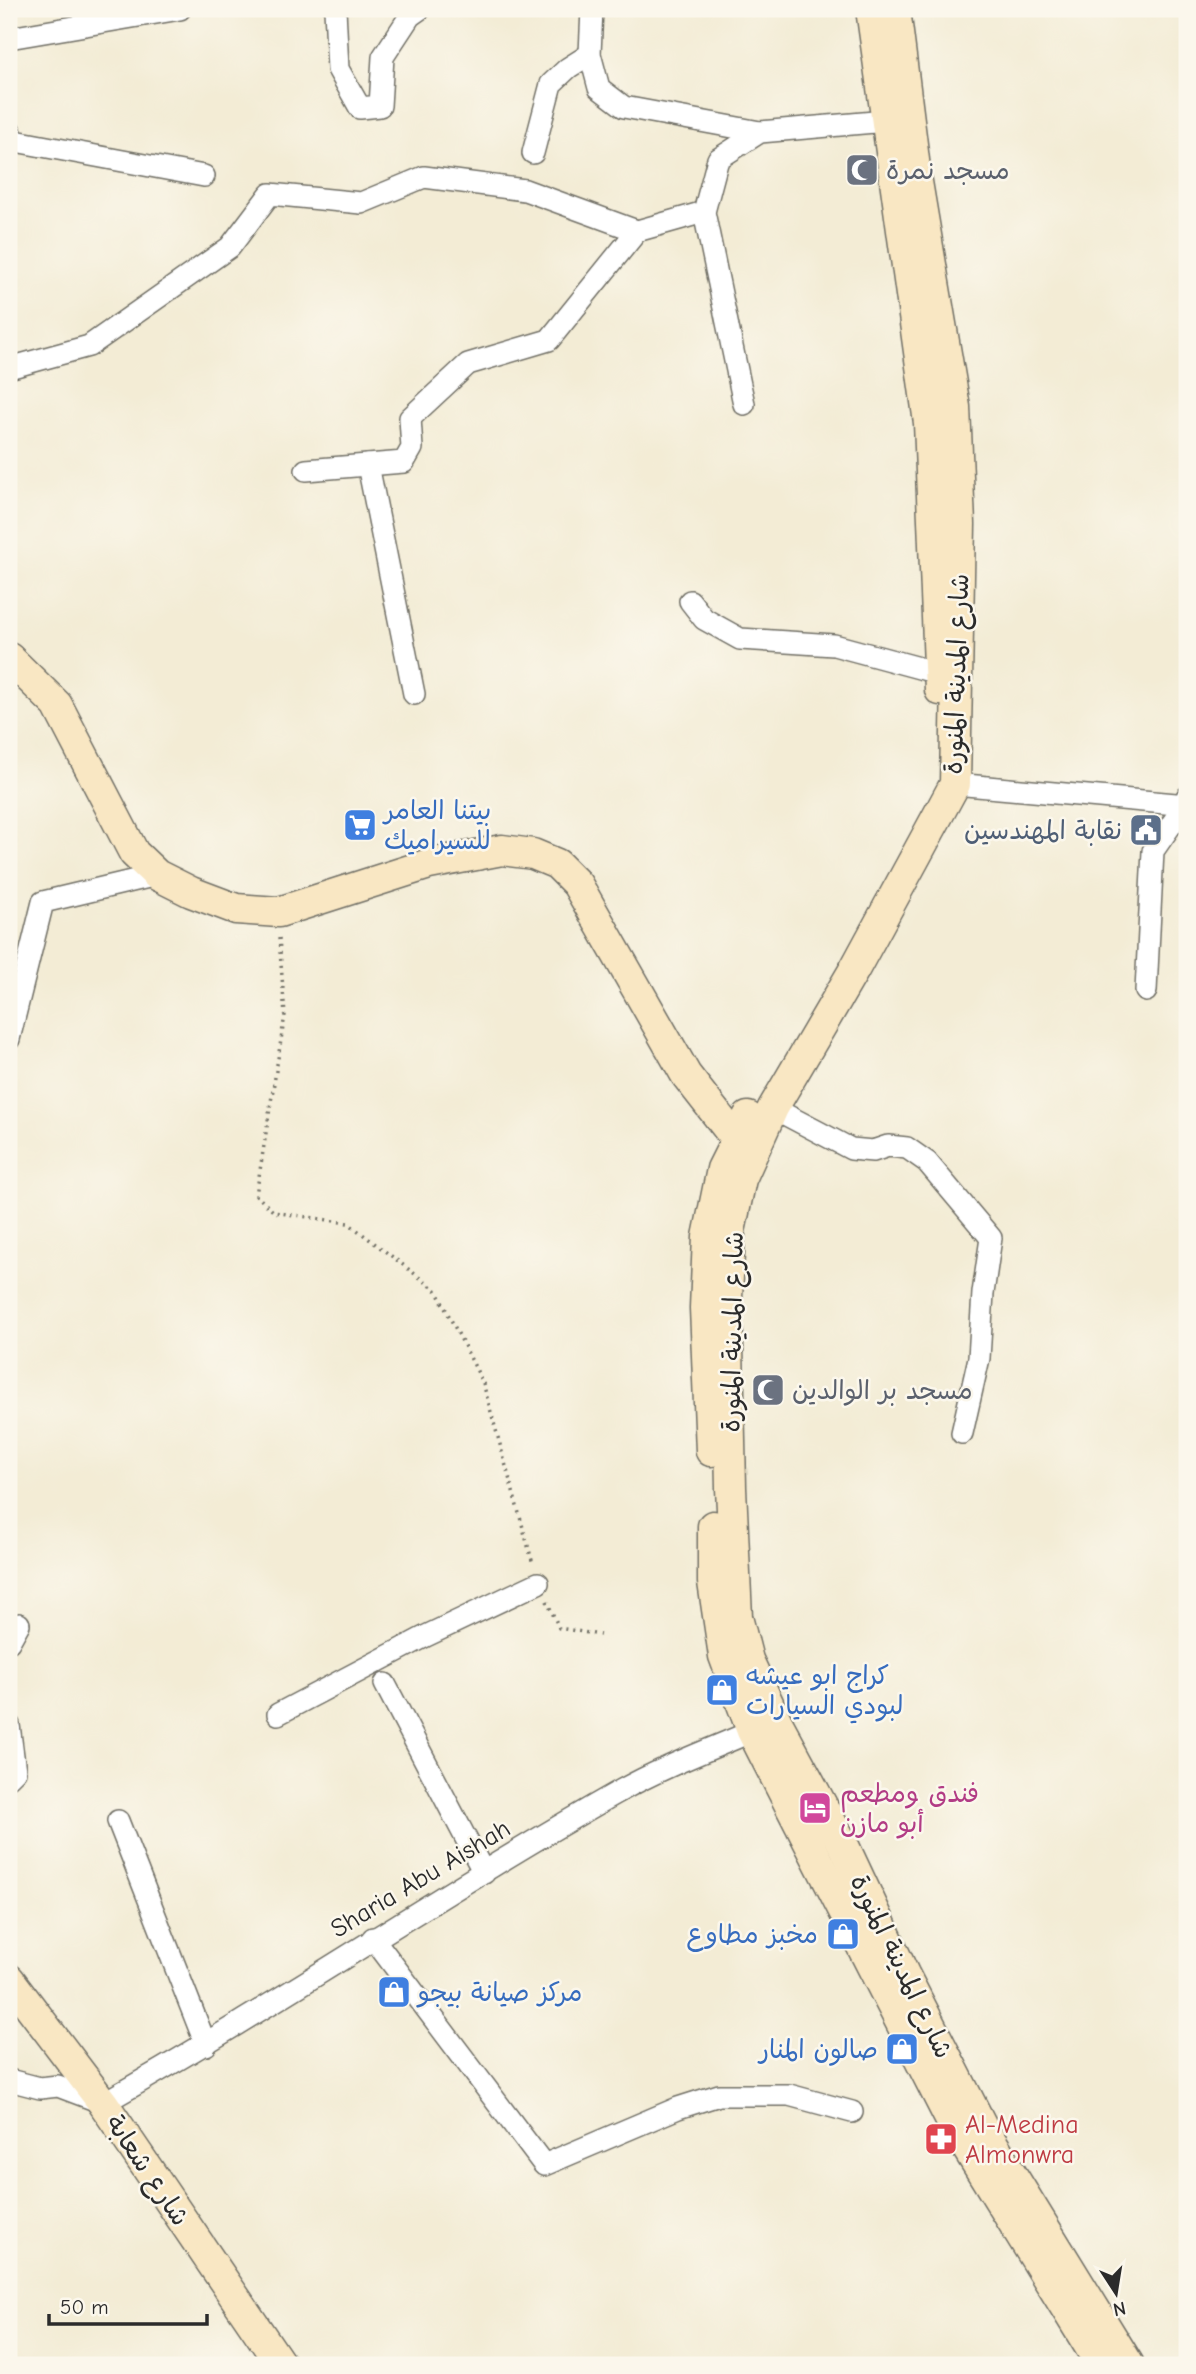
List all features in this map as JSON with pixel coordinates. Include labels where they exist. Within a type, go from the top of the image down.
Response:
[{"type":"street","points":[[9,38],[180,9]]},
{"type":"street","points":[[335,9],[338,69],[360,108],[380,106],[383,57],[410,16],[420,9]]},
{"type":"street","points":[[592,9],[590,54],[599,88],[624,107],[760,132],[886,121]]},
{"type":"street","name":"شارع المدينة المنورة","points":[[744,1149],[752,1110],[915,832],[935,784],[942,715],[938,673],[929,423],[871,9]]},
{"type":"street","name":"شارع المدينة المنورة","points":[[895,9],[916,176],[955,407],[960,538],[955,784],[854,970],[773,1108],[744,1149],[722,1169],[708,1237],[705,1308],[713,1499],[713,1582],[724,1656],[764,1726],[845,1848],[904,1974],[982,2126],[1129,2365]]},
{"type":"street","points":[[533,153],[551,84],[568,68],[590,54]]},
{"type":"street","points":[[9,129],[15,141],[204,176]]},
{"type":"street","points":[[744,404],[704,212],[718,159],[760,132]]},
{"type":"street","points":[[9,368],[89,346],[230,247],[270,194],[360,203],[424,177],[526,190],[637,231]]},
{"type":"street","points":[[306,470],[404,462],[412,447],[410,418],[468,364],[549,340],[637,231],[704,212]]},
{"type":"street","points":[[368,465],[414,694]]},
{"type":"street","points":[[691,601],[704,619],[740,639],[834,645],[938,673]]},
{"type":"street","points":[[9,658],[57,705],[134,853],[157,876],[236,909],[279,912],[429,864],[502,850],[533,854],[556,864],[577,884],[686,1075],[744,1149]]},
{"type":"street","points":[[955,784],[1186,802],[1153,851],[1146,991]]},
{"type":"street","points":[[9,1039],[43,902],[157,876]]},
{"type":"street","points":[[773,1108],[851,1149],[873,1150],[888,1146],[907,1148],[927,1162],[992,1238],[983,1293],[979,1358],[962,1433]]},
{"type":"street","points":[[278,1714],[426,1636],[538,1583]]},
{"type":"street","points":[[385,1684],[484,1873]]},
{"type":"street","points":[[9,1725],[15,1771],[9,1777]]},
{"type":"street","name":"شارع المدينة المنورة","points":[[764,1726],[953,2125],[1101,2365]]},
{"type":"street","name":"Sharia Abu Aishah","points":[[103,2103],[206,2045],[373,1938],[622,1790],[764,1726]]},
{"type":"street","points":[[118,1821],[206,2045]]},
{"type":"street","points":[[373,1938],[544,2165],[665,2113],[719,2095],[789,2095],[852,2112]]},
{"type":"street","name":"شارع شعابة","points":[[9,1979],[103,2103],[281,2365]]},
{"type":"street","points":[[9,2080],[40,2088],[58,2086],[103,2103]]},
{"type":"path","points":[[279,912],[279,954],[285,1015],[256,1195],[274,1212],[348,1223],[436,1290],[483,1383],[538,1583],[559,1628],[600,1635]]},
{"type":"place","name":"مسجد نمرة","points":[[862,170]]},
{"type":"place","name":"بيتنا العامر للسيراميك","points":[[360,825]]},
{"type":"place","name":"نقابة المهندسين","points":[[1146,830]]},
{"type":"place","name":"مسجد بر الوالدين","points":[[768,1390]]},
{"type":"place","name":"كراج ابو عيشه لبودي السيارات","points":[[722,1690]]},
{"type":"place","name":"فندق ومطعم أبو مازن","points":[[815,1808]]},
{"type":"place","name":"مخبز مطاوع","points":[[843,1934]]},
{"type":"place","name":"مركز صيانة بيجو","points":[[394,1992]]},
{"type":"place","name":"صالون المنار","points":[[902,2049]]},
{"type":"place","name":"Al-Medina Almonwra","points":[[941,2139]]}]
